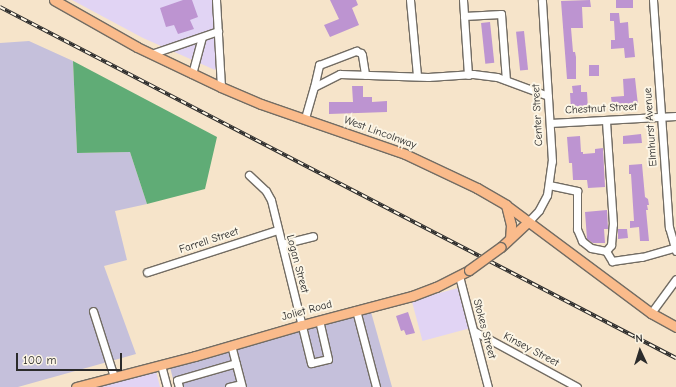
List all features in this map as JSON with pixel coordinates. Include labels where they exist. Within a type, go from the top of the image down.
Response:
[{"type":"main road","name":"West Lincolnway","points":[[54,0],[63,3],[151,54],[221,87],[405,154],[451,174],[506,205],[651,313],[676,327]]},
{"type":"main road","points":[[506,205],[511,225],[510,238]]},
{"type":"main road","name":"Joliet Road","points":[[76,387],[110,381],[302,324],[412,296],[436,288],[469,270],[501,246],[528,222]]},
{"type":"street","points":[[216,0],[221,87]]},
{"type":"street","points":[[410,0],[417,76]]},
{"type":"street","points":[[463,0],[468,75]]},
{"type":"street","name":"Center Street","points":[[528,222],[539,210],[547,194],[552,161],[542,0]]},
{"type":"street","name":"Elmhurst Avenue","points":[[653,0],[669,227],[675,249]]},
{"type":"street","points":[[464,16],[501,14],[506,80]]},
{"type":"street","points":[[151,54],[218,31]]},
{"type":"street","points":[[192,74],[202,37]]},
{"type":"street","points":[[305,118],[319,65],[358,50],[362,56],[365,75]]},
{"type":"street","points":[[314,87],[340,74],[417,76],[468,75],[497,77],[548,96]]},
{"type":"street","name":"Chestnut Street","points":[[550,123],[662,118],[676,116]]},
{"type":"street","points":[[606,120],[613,224],[611,245],[606,251]]},
{"type":"street","name":"Logan Street","points":[[250,175],[266,190],[272,208],[312,364],[328,359],[319,320]]},
{"type":"street","points":[[549,185],[577,191],[578,229],[582,241],[591,248],[606,251],[612,261],[642,257],[675,249]]},
{"type":"street","name":"Farrell Street","points":[[147,272],[277,230]]},
{"type":"street","points":[[282,244],[313,236]]},
{"type":"street","name":"Stokes Street","points":[[459,276],[488,387]]},
{"type":"street","points":[[651,313],[674,284]]},
{"type":"street","points":[[356,310],[376,387]]},
{"type":"street","points":[[93,311],[110,381]]},
{"type":"street","name":"Kinsey Street","points":[[474,331],[578,387]]},
{"type":"street","points":[[229,387],[242,385],[231,345]]},
{"type":"street","points":[[179,387],[177,380],[236,363]]},
{"type":"street","points":[[161,365],[167,387]]},
{"type":"shaded area","points":[[72,0],[213,0],[216,68],[215,70],[143,38]]},
{"type":"shaded area","points":[[29,41],[73,61],[77,153],[130,152],[147,204],[115,211],[127,260],[104,266],[136,354],[18,387],[0,387],[0,43]]},
{"type":"shaded area","points":[[458,288],[469,329],[423,341],[412,300]]},
{"type":"shaded area","points":[[371,312],[392,387],[175,387],[170,367]]},
{"type":"shaded area","points":[[156,371],[160,387],[96,387]]},
{"type":"green space","points":[[73,61],[217,137],[205,189],[147,204],[130,152],[77,153]]},
{"type":"building","points":[[183,0],[192,0],[198,17],[190,20],[194,29],[178,34],[174,25],[166,27],[160,8]]},
{"type":"building","points":[[330,0],[356,0],[358,5],[352,8],[359,25],[330,37],[324,25],[339,19]]},
{"type":"building","points":[[590,0],[591,7],[582,7],[583,28],[571,28],[573,52],[575,52],[576,57],[576,79],[567,79],[561,1]]},
{"type":"building","points":[[616,0],[633,0],[633,8],[616,8]]},
{"type":"building","points":[[610,13],[619,13],[620,23],[628,22],[629,38],[633,38],[635,57],[625,58],[624,48],[611,49],[611,40],[615,40],[614,21],[610,21]]},
{"type":"building","points":[[490,22],[494,63],[485,64],[481,23]]},
{"type":"building","points":[[524,31],[528,70],[520,71],[516,32]]},
{"type":"building","points":[[589,65],[599,65],[599,76],[589,76]]},
{"type":"building","points":[[635,78],[638,105],[612,105],[611,97],[624,96],[623,79]]},
{"type":"building","points":[[581,85],[581,92],[587,92],[588,109],[571,110],[570,93],[573,93],[572,86]]},
{"type":"building","points":[[352,86],[363,86],[363,97],[372,97],[372,102],[387,101],[387,112],[329,114],[329,102],[353,102]]},
{"type":"building","points":[[641,134],[642,143],[623,144],[623,136]]},
{"type":"building","points":[[580,136],[581,152],[583,152],[583,154],[595,153],[595,149],[603,148],[605,187],[588,188],[587,180],[573,180],[572,163],[569,163],[567,137]]},
{"type":"building","points":[[642,164],[645,197],[648,199],[649,205],[647,205],[648,210],[646,210],[649,241],[640,241],[639,227],[630,228],[630,221],[634,221],[629,165]]},
{"type":"building","points":[[607,210],[608,229],[604,229],[605,243],[593,243],[587,239],[585,212]]},
{"type":"building","points":[[618,229],[627,229],[628,238],[618,239]]},
{"type":"building","points":[[408,312],[415,333],[406,335],[404,330],[401,331],[396,316]]},
{"type":"railway","points":[[0,7],[676,358]]}]
